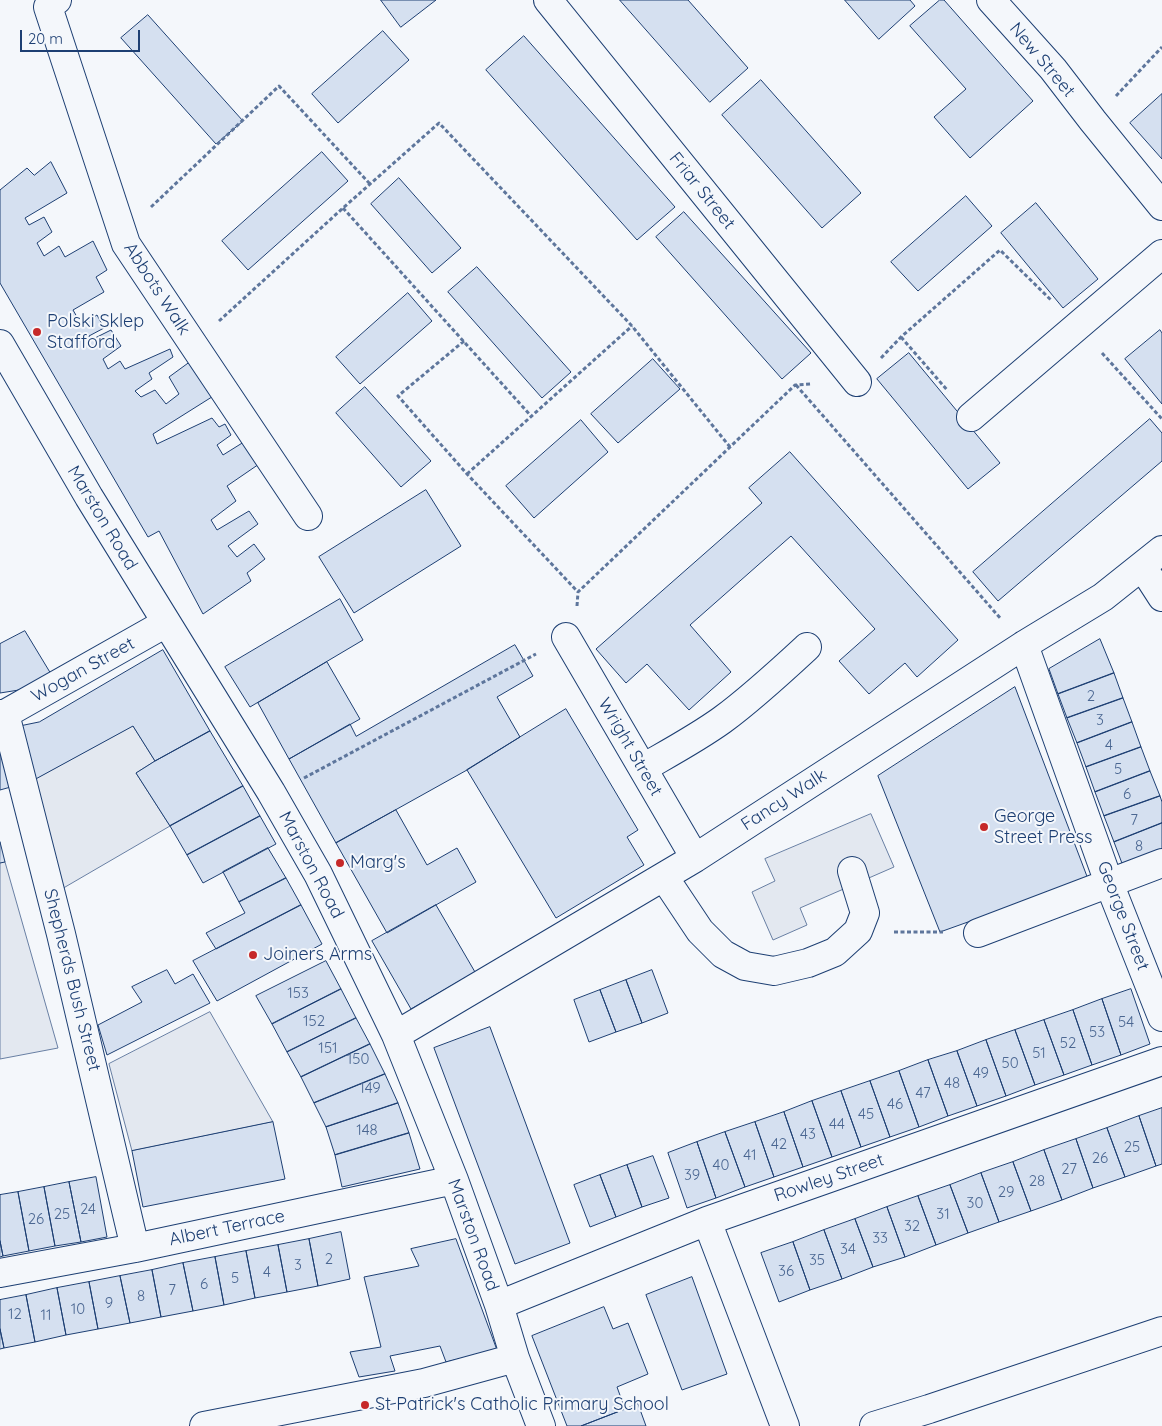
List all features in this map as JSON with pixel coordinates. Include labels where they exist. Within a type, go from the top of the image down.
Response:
[{"type":"street","name":"Friar Street","points":[[548,0],[857,382]]},
{"type":"street","name":"New Street","points":[[991,0],[1053,69],[1092,121],[1162,206]]},
{"type":"street","name":"Abbots Walk","points":[[49,2],[126,244],[308,516]]},
{"type":"street","points":[[971,417],[1162,254]]},
{"type":"street","name":"Marston Road","points":[[0,344],[93,505],[271,792],[318,874],[396,1035],[454,1180],[515,1358],[541,1426]]},
{"type":"street","points":[[1152,558],[1162,597]]},
{"type":"street","name":"Fancy Walk","points":[[396,1035],[695,858],[1024,645],[1103,598],[1152,558]]},
{"type":"street","name":"Wogan Street","points":[[3,714],[166,624]]},
{"type":"street","name":"Wright Street","points":[[566,637],[695,858]]},
{"type":"street","name":"George Street","points":[[1024,645],[1109,883],[1162,1018]]},
{"type":"street","points":[[643,768],[722,720],[762,688],[807,647]]},
{"type":"street","name":"Shepherds Bush Street","points":[[3,714],[61,934],[135,1248]]},
{"type":"street","points":[[978,933],[1162,863]]},
{"type":"street","points":[[664,877],[700,931],[723,954],[745,966],[774,970],[808,963],[835,952],[858,932],[865,913],[852,871]]},
{"type":"street","name":"Rowley Street","points":[[498,1305],[707,1221],[1162,1061]]},
{"type":"street","name":"Albert Terrace","points":[[0,1273],[135,1248],[454,1180]]},
{"type":"street","points":[[707,1221],[785,1426]]},
{"type":"street","points":[[874,1426],[1162,1331]]},
{"type":"street","points":[[204,1426],[424,1383],[515,1358]]},
{"type":"path","points":[[1092,121],[1162,47]]},
{"type":"path","points":[[122,233],[279,86],[370,184]]},
{"type":"path","points":[[193,345],[439,123],[632,326],[730,447]]},
{"type":"path","points":[[343,208],[532,417]]},
{"type":"path","points":[[271,792],[278,792],[566,637],[575,626],[578,592],[795,384],[857,382],[901,337],[1000,250]]},
{"type":"path","points":[[468,474],[632,326]]},
{"type":"path","points":[[901,337],[971,417]]},
{"type":"path","points":[[464,341],[398,396],[578,592]]},
{"type":"path","points":[[795,384],[1024,645]]},
{"type":"path","points":[[858,932],[978,933]]},
{"type":"shaded area","points":[[133,726],[155,761],[136,773],[170,826],[60,890],[32,781]]},
{"type":"shaded area","points":[[871,814],[894,867],[800,908],[807,925],[773,940],[752,892],[775,881],[765,859]]},
{"type":"shaded area","points":[[5,862],[58,1048],[0,1059],[0,863]]},
{"type":"shaded area","points":[[210,1012],[273,1122],[132,1151],[109,1064]]},
{"type":"building","points":[[381,0],[436,0],[401,27]]},
{"type":"building","points":[[620,0],[688,0],[748,68],[710,102]]},
{"type":"building","points":[[845,0],[910,0],[915,6],[879,39]]},
{"type":"building","points":[[940,0],[944,0],[1033,101],[970,158],[934,117],[966,89],[910,26]]},
{"type":"building","points":[[148,15],[243,121],[216,144],[121,38]]},
{"type":"building","points":[[383,31],[409,60],[338,123],[312,94]]},
{"type":"building","points":[[524,36],[675,207],[637,240],[486,70]]},
{"type":"building","points":[[761,80],[861,193],[822,228],[722,115]]},
{"type":"building","points":[[1162,94],[1162,159],[1130,123]]},
{"type":"building","points":[[322,152],[348,181],[248,270],[222,241]]},
{"type":"building","points":[[51,162],[67,193],[25,218],[29,225],[44,217],[52,232],[37,243],[44,256],[59,246],[65,257],[93,241],[107,270],[96,277],[104,292],[73,310],[81,324],[97,315],[104,328],[89,336],[91,340],[111,330],[121,346],[103,359],[108,369],[120,361],[125,369],[170,349],[173,357],[149,373],[152,379],[135,391],[141,397],[155,390],[166,404],[179,394],[169,377],[195,358],[215,395],[153,434],[157,444],[212,418],[219,427],[225,424],[231,435],[217,445],[223,455],[247,440],[262,462],[227,486],[236,501],[211,520],[217,530],[249,511],[258,524],[228,546],[237,557],[254,544],[265,559],[247,573],[251,581],[203,614],[159,531],[148,537],[0,283],[0,190],[27,168],[34,175]]},
{"type":"building","points":[[399,178],[461,248],[432,273],[371,204]]},
{"type":"building","points":[[966,196],[992,226],[918,291],[891,262]]},
{"type":"building","points":[[1036,203],[1098,279],[1063,308],[1001,233]]},
{"type":"building","points":[[684,212],[811,353],[782,379],[656,237]]},
{"type":"building","points":[[477,267],[571,372],[542,398],[448,292]]},
{"type":"building","points":[[408,293],[432,321],[360,384],[336,357]]},
{"type":"building","points":[[1160,330],[1162,333],[1162,404],[1125,359]]},
{"type":"building","points":[[909,353],[1000,463],[968,489],[877,379]]},
{"type":"building","points":[[653,359],[680,389],[618,443],[591,414]]},
{"type":"building","points":[[365,387],[431,461],[401,487],[336,413]]},
{"type":"building","points":[[1150,419],[1162,433],[1162,461],[998,601],[973,572]]},
{"type":"building","points":[[581,420],[608,452],[534,518],[506,486]]},
{"type":"building","points":[[790,452],[958,640],[917,677],[905,663],[869,694],[839,661],[875,629],[791,536],[690,625],[731,672],[689,710],[647,664],[626,683],[596,649],[762,503],[749,488]]},
{"type":"building","points":[[426,490],[461,546],[354,613],[319,557]]},
{"type":"building","points":[[340,599],[363,640],[250,707],[225,667]]},
{"type":"building","points":[[25,631],[51,674],[19,690],[0,693],[0,644]]},
{"type":"building","points":[[1100,639],[1114,673],[1058,694],[1049,669]]},
{"type":"building","points":[[515,645],[533,676],[497,697],[520,737],[467,770],[336,843],[289,759],[350,724],[356,736]]},
{"type":"building","points":[[163,650],[210,731],[155,761],[133,726],[32,781],[0,790],[0,730],[39,722]]},
{"type":"building","points":[[327,662],[360,719],[289,759],[258,703]]},
{"type":"building","points":[[1114,673],[1123,698],[1067,718],[1058,694]]},
{"type":"building","name":"George Street Press","points":[[1015,687],[1088,879],[940,932],[878,776]]},
{"type":"building","points":[[1123,698],[1132,722],[1077,743],[1067,718]]},
{"type":"building","points":[[566,709],[638,830],[627,837],[644,865],[556,918],[467,770]]},
{"type":"building","points":[[1132,722],[1141,747],[1086,767],[1077,743]]},
{"type":"building","points":[[210,731],[243,786],[170,826],[136,773]]},
{"type":"building","points":[[1141,747],[1150,771],[1095,792],[1086,767]]},
{"type":"building","points":[[1150,771],[1160,796],[1104,816],[1095,792]]},
{"type":"building","points":[[243,786],[260,816],[187,855],[170,826]]},
{"type":"building","points":[[1160,796],[1162,802],[1162,823],[1114,842],[1104,816]]},
{"type":"building","points":[[396,810],[427,865],[457,848],[476,882],[387,933],[336,843]]},
{"type":"building","points":[[260,816],[276,844],[203,883],[187,855]]},
{"type":"building","points":[[1162,823],[1162,851],[1123,866],[1114,842]]},
{"type":"building","points":[[0,842],[5,862],[0,863]]},
{"type":"building","points":[[268,848],[286,878],[239,902],[223,872]]},
{"type":"building","points":[[286,878],[301,905],[216,949],[206,933],[245,913],[239,902]]},
{"type":"building","name":"Joiners Arms","points":[[301,905],[322,944],[217,1001],[193,961]]},
{"type":"building","points":[[436,905],[475,972],[411,1009],[372,941]]},
{"type":"building","points":[[326,961],[341,989],[272,1024],[256,996]]},
{"type":"building","points":[[167,970],[175,984],[193,974],[210,1003],[107,1055],[98,1025],[142,1002],[132,987]]},
{"type":"building","points":[[652,970],[668,1013],[642,1023],[626,980]]},
{"type":"building","points":[[626,980],[642,1023],[616,1032],[600,990]]},
{"type":"building","points":[[341,989],[356,1018],[287,1052],[272,1024]]},
{"type":"building","points":[[1131,989],[1150,1044],[1121,1055],[1102,999]]},
{"type":"building","points":[[600,990],[616,1032],[589,1042],[574,1000]]},
{"type":"building","points":[[1102,999],[1121,1055],[1092,1065],[1073,1010]]},
{"type":"building","points":[[1073,1010],[1092,1065],[1064,1075],[1044,1020]]},
{"type":"building","points":[[356,1018],[370,1044],[301,1077],[287,1052]]},
{"type":"building","points":[[1044,1020],[1064,1075],[1035,1085],[1015,1030]]},
{"type":"building","points":[[490,1027],[570,1243],[515,1264],[434,1048]]},
{"type":"building","points":[[1015,1030],[1035,1085],[1006,1096],[986,1040]]},
{"type":"building","points":[[986,1040],[1006,1096],[977,1106],[957,1051]]},
{"type":"building","points":[[370,1044],[385,1074],[314,1103],[301,1077]]},
{"type":"building","points":[[957,1051],[977,1106],[948,1116],[928,1060]]},
{"type":"building","points":[[928,1060],[948,1116],[919,1127],[899,1071]]},
{"type":"building","points":[[899,1071],[919,1127],[890,1137],[870,1081]]},
{"type":"building","points":[[385,1074],[398,1103],[326,1127],[314,1103]]},
{"type":"building","points":[[870,1081],[890,1137],[861,1147],[841,1091]]},
{"type":"building","points":[[841,1091],[861,1147],[832,1157],[812,1101]]},
{"type":"building","points":[[812,1101],[832,1157],[803,1167],[784,1112]]},
{"type":"building","points":[[398,1103],[409,1133],[335,1155],[326,1127]]},
{"type":"building","points":[[1162,1108],[1162,1164],[1156,1166],[1139,1116]]},
{"type":"building","points":[[784,1112],[803,1167],[774,1177],[755,1122]]},
{"type":"building","points":[[1139,1116],[1156,1166],[1125,1177],[1107,1128]]},
{"type":"building","points":[[273,1122],[285,1179],[143,1207],[132,1151]]},
{"type":"building","points":[[755,1122],[774,1177],[745,1187],[725,1132]]},
{"type":"building","points":[[1107,1128],[1125,1177],[1093,1188],[1076,1139]]},
{"type":"building","points":[[725,1132],[745,1187],[716,1198],[697,1142]]},
{"type":"building","points":[[409,1133],[420,1169],[342,1187],[335,1155]]},
{"type":"building","points":[[1076,1139],[1093,1188],[1062,1200],[1044,1150]]},
{"type":"building","points":[[697,1142],[716,1198],[687,1208],[668,1153]]},
{"type":"building","points":[[1044,1150],[1062,1200],[1031,1211],[1013,1162]]},
{"type":"building","points":[[653,1156],[669,1198],[642,1207],[627,1165]]},
{"type":"building","points":[[1013,1162],[1031,1211],[999,1222],[981,1173]]},
{"type":"building","points":[[627,1165],[642,1207],[616,1217],[600,1175]]},
{"type":"building","points":[[981,1173],[999,1222],[968,1233],[950,1185]]},
{"type":"building","points":[[600,1175],[616,1217],[590,1227],[574,1185]]},
{"type":"building","points":[[96,1177],[107,1237],[81,1242],[69,1182]]},
{"type":"building","points":[[69,1182],[81,1242],[55,1246],[44,1187]]},
{"type":"building","points":[[950,1185],[968,1233],[936,1245],[918,1196]]},
{"type":"building","points":[[44,1187],[55,1246],[29,1251],[18,1192]]},
{"type":"building","points":[[18,1192],[29,1251],[3,1256],[0,1241],[0,1195]]},
{"type":"building","points":[[918,1196],[936,1245],[905,1257],[887,1207]]},
{"type":"building","points":[[887,1207],[905,1257],[873,1267],[855,1219]]},
{"type":"building","points":[[855,1219],[873,1267],[842,1279],[824,1230]]},
{"type":"building","points":[[824,1230],[842,1279],[810,1290],[793,1242]]},
{"type":"building","points":[[341,1232],[350,1279],[318,1286],[309,1239]]},
{"type":"building","points":[[309,1239],[318,1286],[287,1292],[278,1245]]},
{"type":"building","points":[[456,1239],[497,1350],[446,1362],[440,1346],[390,1356],[395,1371],[359,1377],[350,1352],[381,1347],[364,1277],[419,1266],[411,1249]]},
{"type":"building","points":[[0,1241],[3,1256],[0,1257]]},
{"type":"building","points":[[793,1242],[810,1290],[779,1302],[761,1253]]},
{"type":"building","points":[[278,1245],[287,1292],[255,1298],[246,1251]]},
{"type":"building","points":[[246,1251],[255,1298],[224,1305],[215,1257]]},
{"type":"building","points":[[215,1257],[224,1305],[193,1311],[183,1263]]},
{"type":"building","points":[[183,1263],[193,1311],[161,1317],[152,1270]]},
{"type":"building","points":[[152,1270],[161,1317],[130,1323],[120,1276]]},
{"type":"building","points":[[120,1276],[130,1323],[98,1329],[89,1282]]},
{"type":"building","points":[[692,1277],[727,1374],[682,1390],[646,1295]]},
{"type":"building","points":[[89,1282],[98,1329],[66,1335],[57,1288]]},
{"type":"building","points":[[57,1288],[66,1335],[35,1342],[26,1295]]},
{"type":"building","points":[[26,1295],[35,1342],[4,1348],[0,1329],[0,1300]]},
{"type":"building","points":[[604,1307],[613,1329],[628,1323],[648,1374],[617,1387],[625,1409],[581,1426],[567,1426],[532,1336]]},
{"type":"building","points":[[0,1329],[4,1348],[0,1349]]},
{"type":"building","points":[[638,1404],[646,1426],[581,1426],[625,1409]]},
{"type":"place","name":"Polski Sklep Stafford","points":[[37,332]]},
{"type":"place","name":"George Street Press","points":[[984,827]]},
{"type":"place","name":"Marg's","points":[[340,863]]},
{"type":"place","name":"Joiners Arms","points":[[253,955]]},
{"type":"place","name":"St Patrick's Catholic Primary School","points":[[365,1405]]}]
